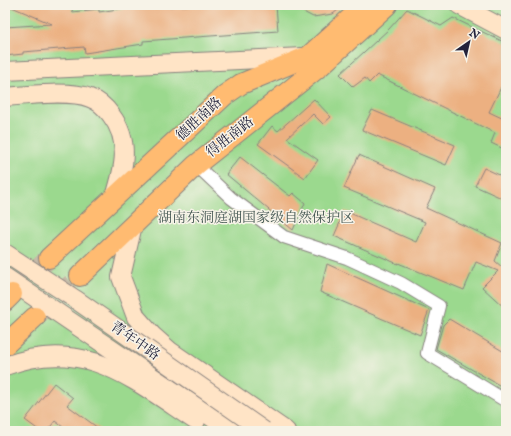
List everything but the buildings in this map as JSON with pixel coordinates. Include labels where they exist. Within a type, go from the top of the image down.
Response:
[{"type":"main road","name":"德胜南路","points":[[49,258],[225,95],[241,84],[310,56],[365,5]]},
{"type":"main road","name":"得胜南路","points":[[80,276],[196,164],[319,67],[387,5]]},
{"type":"main road","points":[[459,5],[506,30]]},
{"type":"main road","points":[[5,71],[310,56]]},
{"type":"main road","points":[[5,97],[75,94],[91,98],[102,104],[117,122],[124,143],[123,170],[115,197]]},
{"type":"main road","points":[[133,225],[121,277],[136,317],[152,335],[170,351],[286,431]]},
{"type":"main road","name":"青年中路","points":[[5,253],[75,299],[264,431]]},
{"type":"main road","name":"青年中路","points":[[7,291],[232,431]]},
{"type":"main road","points":[[5,345],[35,317]]},
{"type":"main road","points":[[5,366],[31,358],[52,355],[72,356],[102,363],[120,372],[211,431]]},
{"type":"street","points":[[196,164],[231,198],[284,237],[347,258],[401,283],[439,306],[426,353],[506,401]]},
{"type":"green space","name":"湖南东洞庭湖国家级自然保护区","points":[[5,5],[506,5],[506,431],[5,431]]},
{"type":"tunnel","points":[[12,294],[49,258]]},
{"type":"tunnel","points":[[35,317],[80,276]]}]
